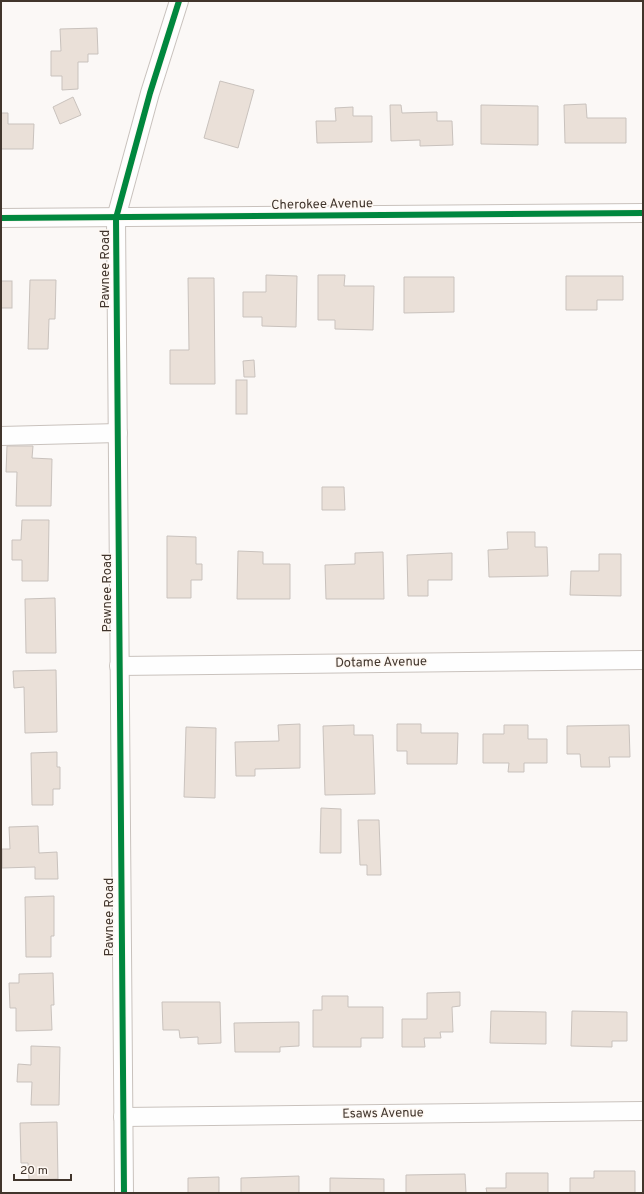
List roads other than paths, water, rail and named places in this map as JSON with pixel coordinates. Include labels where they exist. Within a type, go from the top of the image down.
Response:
[{"type":"street","name":"Pawnee Road","points":[[124,1193],[116,218],[150,93],[179,1]]},
{"type":"street","name":"Cherokee Avenue","points":[[1,218],[643,213]]},
{"type":"street","points":[[1,436],[118,432]]},
{"type":"street","name":"Dotame Avenue","points":[[119,666],[643,660]]},
{"type":"street","name":"Esaws Avenue","points":[[123,1116],[643,1111]]}]
